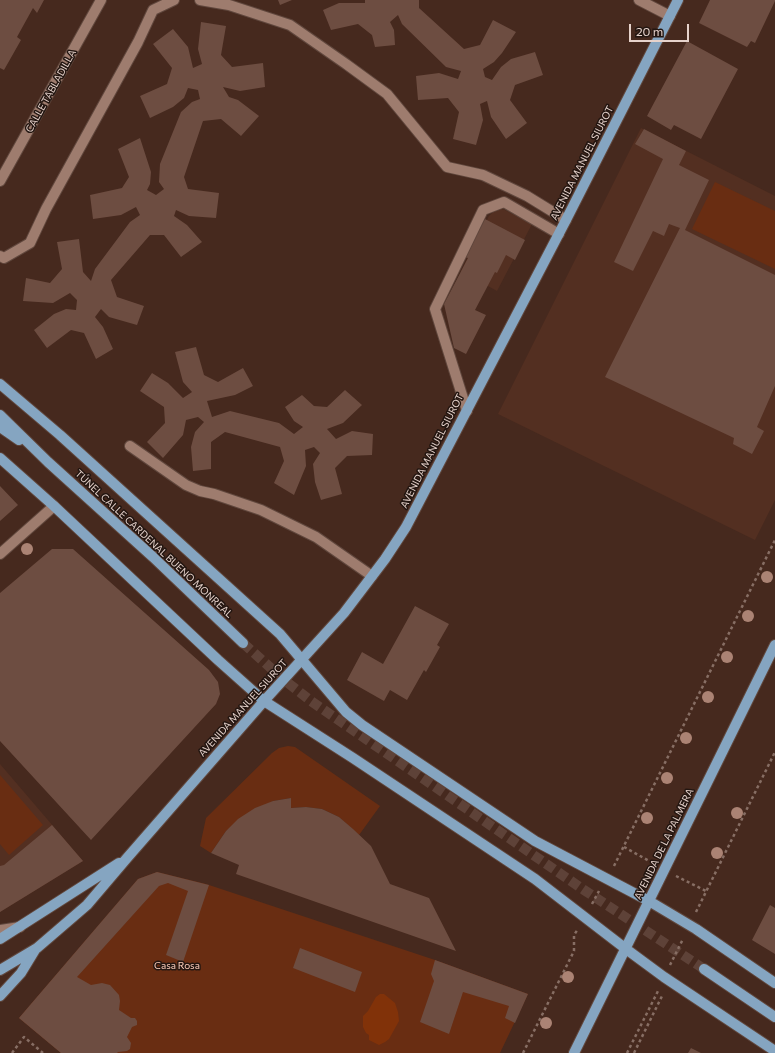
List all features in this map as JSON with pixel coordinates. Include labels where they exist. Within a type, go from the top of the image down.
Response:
[{"type":"main road","name":"AVENIDA MANUEL SIUROT","points":[[0,970],[37,948],[87,905],[264,701],[344,613],[385,559],[406,527],[467,411],[678,0]]},
{"type":"main road","points":[[0,384],[60,435],[280,634],[346,712],[362,725],[535,841],[649,901],[692,921],[775,983]]},
{"type":"main road","points":[[0,415],[48,462]]},
{"type":"main road","points":[[0,426],[48,462]]},
{"type":"main road","points":[[0,458],[54,506],[218,660],[264,701],[353,758],[528,875],[664,977],[775,1051]]},
{"type":"main road","name":"TÚNEL CALLE CARDENAL BUENO MONREAL","points":[[48,462],[243,643]]},
{"type":"main road","name":"AVENIDA DE LA PALMERA","points":[[574,1053],[775,645]]},
{"type":"main road","name":"AVENIDA MANUEL SIUROT","points":[[0,939],[127,858]]},
{"type":"main road","points":[[0,996],[21,972],[37,948]]},
{"type":"main road","points":[[704,969],[775,1017]]},
{"type":"street","name":"CALLE TABLADILLA","points":[[0,181],[101,0]]},
{"type":"street","points":[[0,256],[4,258],[30,243],[46,209],[138,42],[153,10],[174,0]]},
{"type":"street","points":[[200,0],[229,4],[290,25],[387,94],[447,166],[483,175],[527,196],[566,220]]},
{"type":"street","points":[[639,0],[670,16]]},
{"type":"street","points":[[467,411],[435,309],[484,210],[504,202],[559,234]]},
{"type":"street","points":[[130,446],[186,485],[200,491],[214,494],[260,510],[316,537],[372,576]]},
{"type":"street","points":[[0,554],[54,506]]},
{"type":"street","points":[[0,930],[20,927]]},
{"type":"path","points":[[523,1053],[574,951],[574,935],[627,840],[775,540]]},
{"type":"path","points":[[627,1053],[775,752]]},
{"type":"path","points":[[634,1053],[666,990]]},
{"type":"path","points":[[12,1053],[24,1038],[43,1053]]},
{"type":"shaded area","points":[[641,128],[775,196],[775,500],[755,540],[498,414]]},
{"type":"shaded area","points":[[503,209],[532,224],[497,291],[461,271],[489,216],[495,210]]},
{"type":"shaded area","points":[[0,764],[83,861],[0,912]]},
{"type":"shaded area","points":[[380,994],[384,994],[395,1003],[399,1021],[389,1039],[379,1045],[369,1040],[369,1035],[363,1027],[363,1016],[368,1011],[376,997]]},
{"type":"green space","points":[[715,182],[775,211],[775,269],[692,229]]},
{"type":"green space","points":[[288,746],[295,747],[380,806],[359,835],[339,817],[322,809],[306,807],[291,808],[291,798],[273,801],[226,831],[211,853],[200,846],[206,818],[272,753],[279,748]]},
{"type":"green space","points":[[0,775],[43,825],[9,855],[0,844]]},
{"type":"green space","name":"Casa Rosa","points":[[157,872],[206,884],[435,960],[528,994],[500,1053],[61,1053],[19,1018],[138,879]]},
{"type":"building","points":[[0,0],[44,0],[37,13],[33,8],[17,37],[21,40],[4,70],[0,68]]},
{"type":"building","points":[[278,0],[292,0],[280,5]]},
{"type":"building","points":[[365,0],[419,0],[419,8],[464,49],[480,45],[493,20],[516,32],[494,62],[483,69],[485,77],[492,80],[501,67],[511,59],[535,52],[543,75],[515,85],[510,100],[527,123],[506,139],[491,117],[487,101],[480,104],[483,120],[476,145],[453,139],[459,112],[448,98],[418,100],[416,76],[439,73],[458,79],[461,71],[446,67],[402,24],[398,15],[390,22],[394,30],[395,45],[375,47],[372,35],[358,24],[331,30],[323,10],[339,3],[365,3]]},
{"type":"building","points":[[710,0],[775,1],[755,43],[751,41],[747,47],[699,23]]},
{"type":"building","points":[[201,22],[226,26],[221,55],[232,67],[263,63],[265,87],[240,91],[223,87],[229,97],[238,100],[259,116],[241,136],[221,119],[203,121],[184,177],[188,189],[219,193],[216,218],[189,216],[176,210],[174,216],[187,225],[202,242],[181,257],[164,235],[150,235],[111,280],[117,297],[144,306],[137,325],[109,317],[101,309],[95,317],[103,327],[113,349],[96,359],[84,333],[71,330],[47,348],[34,330],[54,314],[66,309],[76,310],[77,300],[70,293],[53,303],[23,301],[26,278],[50,283],[62,269],[57,242],[79,239],[83,272],[91,281],[95,269],[130,222],[140,215],[136,207],[121,215],[93,219],[90,195],[122,188],[129,177],[118,149],[140,138],[151,172],[150,184],[147,190],[156,195],[164,189],[159,182],[160,164],[181,112],[192,102],[200,99],[198,90],[188,88],[184,98],[173,107],[150,118],[140,96],[167,84],[172,68],[153,44],[173,29],[188,47],[193,68],[202,64],[198,49]]},
{"type":"building","points":[[687,41],[738,69],[701,139],[674,125],[671,130],[647,116]]},
{"type":"building","points":[[644,129],[686,151],[679,165],[709,180],[685,230],[775,275],[775,386],[757,427],[764,431],[752,454],[733,444],[734,438],[605,377],[680,228],[669,224],[664,236],[653,231],[633,271],[614,262],[663,159],[635,144]]},
{"type":"building","points":[[485,219],[525,240],[515,260],[506,255],[497,273],[495,272],[475,310],[486,315],[466,354],[454,348],[444,304],[468,258],[465,257]]},
{"type":"building","points":[[196,347],[204,375],[218,382],[243,368],[253,386],[235,395],[207,401],[212,417],[230,411],[279,423],[294,434],[303,427],[294,421],[285,407],[302,395],[314,406],[327,407],[345,390],[362,405],[343,423],[327,429],[336,439],[352,431],[373,434],[372,455],[347,456],[335,468],[342,494],[321,500],[315,482],[313,464],[320,453],[314,447],[305,450],[306,466],[294,495],[274,483],[284,461],[280,447],[225,432],[211,442],[211,469],[193,471],[191,447],[195,432],[204,422],[198,417],[186,420],[183,435],[163,458],[147,442],[165,423],[164,407],[140,391],[152,373],[168,383],[183,398],[192,392],[183,382],[175,352]]},
{"type":"building","points":[[0,486],[18,505],[0,521]]},
{"type":"building","points":[[52,549],[73,549],[209,670],[218,682],[220,694],[216,704],[91,840],[0,741],[0,593]]},
{"type":"building","points":[[415,606],[449,624],[437,645],[440,647],[426,672],[424,670],[407,700],[390,690],[384,701],[347,680],[362,652],[383,664]]},
{"type":"building","points":[[291,798],[291,808],[306,807],[322,809],[339,817],[371,846],[390,884],[429,898],[456,951],[236,874],[239,865],[211,853],[226,831],[238,819],[255,808],[273,801]]},
{"type":"building","points":[[52,825],[83,861],[0,912],[0,866],[4,865]]},
{"type":"building","name":"Casa Rosa","points":[[157,872],[209,885],[183,962],[166,955],[188,891],[168,883],[159,886],[77,977],[91,985],[102,983],[110,985],[119,995],[119,1010],[131,1018],[135,1018],[137,1021],[137,1025],[132,1027],[127,1037],[131,1043],[130,1049],[117,1053],[61,1053],[19,1018],[138,879]]},
{"type":"building","points":[[770,905],[775,908],[775,954],[752,940]]},
{"type":"building","points":[[300,948],[362,972],[355,992],[293,968]]},
{"type":"building","points":[[435,960],[528,994],[515,1023],[505,1018],[509,1006],[463,992],[449,1034],[420,1022],[434,981],[431,974]]},
{"type":"building","points":[[691,1048],[701,1053],[688,1053]]},
{"type":"tunnel","points":[[243,643],[283,679],[311,701],[584,890],[704,969]]}]
